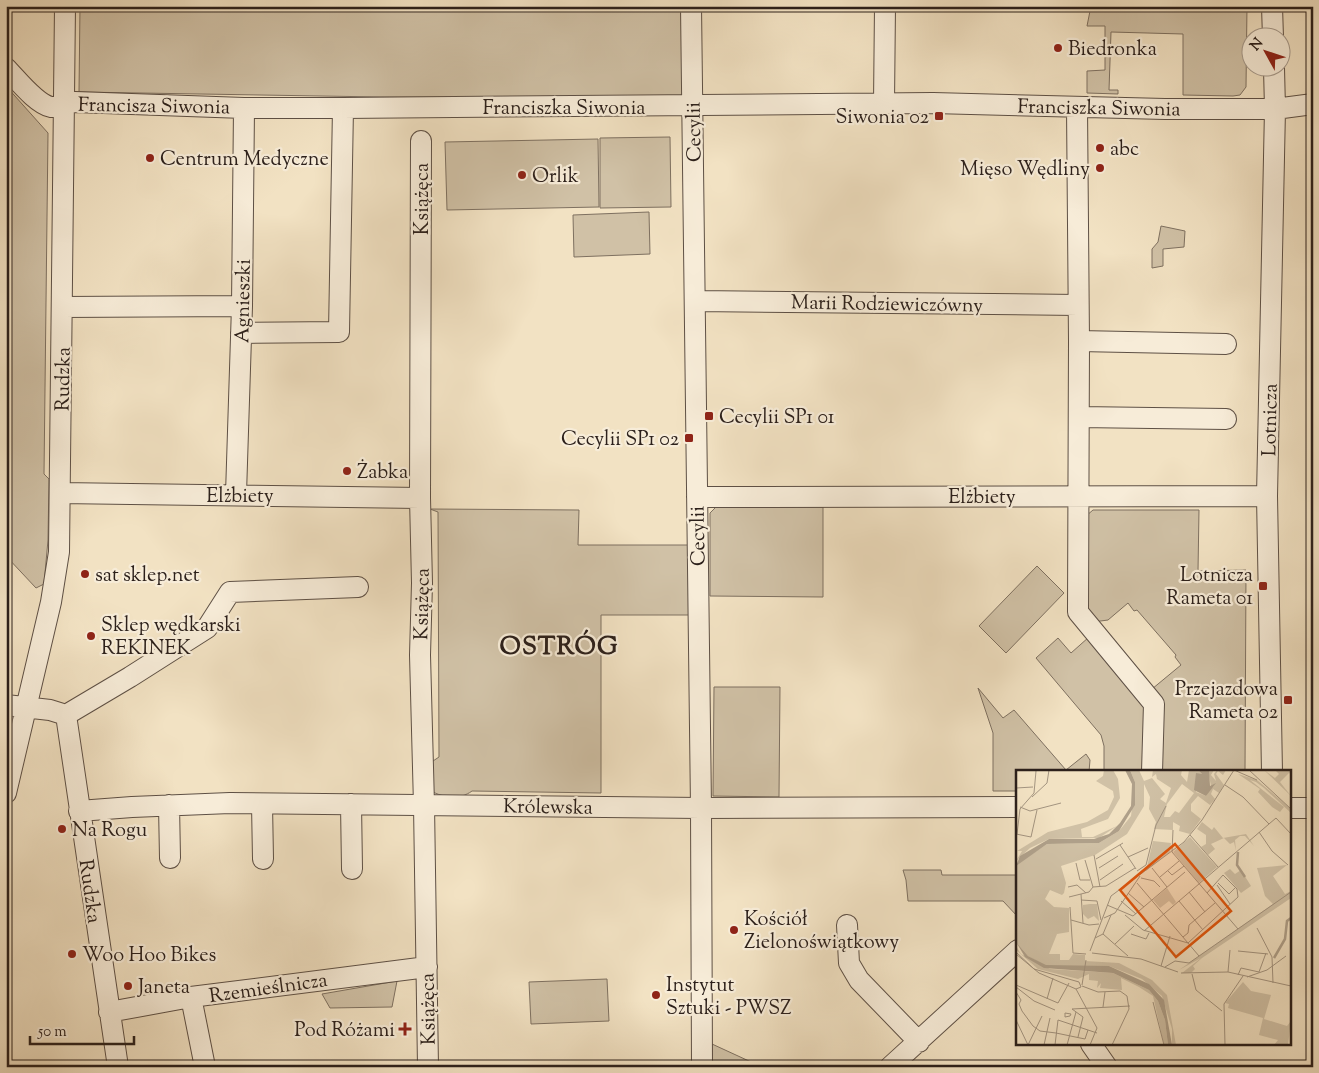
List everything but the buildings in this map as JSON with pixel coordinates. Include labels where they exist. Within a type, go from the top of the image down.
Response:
[{"type":"street","name":"Rudzka","points":[[6,793],[16,705],[52,602],[60,534],[65,6]]},
{"type":"street","name":"Cecylii","points":[[691,6],[696,300],[702,1067]]},
{"type":"street","points":[[884,104],[885,6]]},
{"type":"street","points":[[1272,6],[1273,28]]},
{"type":"street","name":"Francisza Siwonia","points":[[6,68],[32,95],[44,104],[52,107],[74,102],[244,108]]},
{"type":"street","name":"Lotnicza","points":[[1272,770],[1268,496],[1274,78]]},
{"type":"street","name":"Franciszka Siwonia","points":[[244,108],[884,104],[1275,109],[1313,104]]},
{"type":"street","points":[[1077,107],[1079,341],[1078,612],[1154,704],[1152,770]]},
{"type":"street","name":"Agnieszki","points":[[236,494],[242,334],[244,108]]},
{"type":"street","points":[[242,334],[339,332],[343,108]]},
{"type":"street","name":"Książęca","points":[[421,141],[420,498],[422,583],[420,655],[428,1067]]},
{"type":"street","name":"Marii Rodziewiczówny","points":[[696,300],[1078,305]]},
{"type":"street","points":[[62,307],[242,306]]},
{"type":"street","points":[[1079,341],[1226,344]]},
{"type":"street","points":[[1079,417],[1226,418]]},
{"type":"street","name":"Elżbiety","points":[[60,493],[420,498]]},
{"type":"street","name":"Elżbiety","points":[[697,497],[1268,496]]},
{"type":"street","points":[[16,705],[50,710],[66,715],[130,677],[206,628],[230,592],[358,587]]},
{"type":"street","name":"Rudzka","points":[[66,715],[72,744],[80,811],[118,1067]]},
{"type":"street","points":[[262,804],[263,859]]},
{"type":"street","name":"Królewska","points":[[80,811],[170,805],[262,804],[701,808],[1016,807]]},
{"type":"street","points":[[351,804],[352,869]]},
{"type":"street","points":[[170,805],[170,858]]},
{"type":"street","points":[[1292,808],[1313,808]]},
{"type":"street","points":[[847,925],[849,963],[859,980],[919,1042]]},
{"type":"street","points":[[890,1067],[1016,952]]},
{"type":"street","name":"Rzemieślnicza","points":[[109,1012],[191,998],[426,967]]},
{"type":"street","points":[[191,998],[205,1067]]},
{"type":"street","points":[[1092,1046],[1108,1067]]},
{"type":"shaded area","points":[[80,6],[684,6],[685,94],[674,97],[381,97],[79,92]]},
{"type":"shaded area","points":[[1091,6],[1247,6],[1247,28],[1242,28],[1242,78],[1246,78],[1246,87],[1240,95],[1233,96],[1183,95],[1183,34],[1111,32],[1109,90],[1118,90],[1118,94],[1087,93],[1087,71],[1105,70],[1105,26],[1087,26]]},
{"type":"shaded area","points":[[6,86],[48,133],[44,474],[49,479],[48,540],[44,584],[36,588],[6,556]]},
{"type":"shaded area","points":[[670,137],[671,207],[600,208],[600,138]]},
{"type":"shaded area","name":"Orlik","points":[[598,139],[599,207],[447,210],[445,142]]},
{"type":"shaded area","points":[[649,212],[650,254],[574,257],[573,215]]},
{"type":"shaded area","points":[[1161,226],[1185,231],[1184,247],[1163,249],[1163,266],[1152,268],[1152,249],[1158,242]]},
{"type":"shaded area","points":[[716,507],[823,507],[823,597],[710,596],[710,513]]},
{"type":"shaded area","points":[[430,509],[579,510],[578,545],[689,545],[689,615],[601,615],[601,793],[472,791],[462,796],[452,797],[431,791],[430,763],[439,757],[438,512]]},
{"type":"shaded area","points":[[1093,510],[1199,510],[1198,571],[1246,570],[1245,770],[1160,770],[1152,689],[1181,665],[1175,657],[1176,655],[1137,610],[1134,611],[1128,603],[1108,620],[1093,622],[1087,611],[1086,516]]},
{"type":"shaded area","points":[[1037,566],[1064,593],[1006,653],[979,626]]},
{"type":"shaded area","points":[[1089,637],[1145,704],[1145,770],[1104,770],[1104,746],[1101,735],[1036,658],[1058,638],[1071,653]]},
{"type":"shaded area","points":[[714,687],[780,687],[779,797],[713,796]]},
{"type":"shaded area","points":[[978,688],[1003,718],[1014,710],[1066,770],[1016,770],[1016,791],[993,791],[993,733]]},
{"type":"shaded area","points":[[1086,754],[1090,760],[1089,770],[1066,770]]},
{"type":"shaded area","points":[[903,870],[941,870],[942,875],[1016,875],[1016,915],[1003,901],[908,901]]},
{"type":"shaded area","points":[[607,979],[609,1021],[531,1024],[529,982]]},
{"type":"shaded area","points":[[397,981],[392,1007],[330,1008],[322,994]]},
{"type":"shaded area","points":[[712,1044],[762,1067],[712,1067]]},
{"type":"place","name":"Biedronka","points":[[1058,48]]},
{"type":"place","name":"Siwonia 02","points":[[939,116]]},
{"type":"place","name":"abc","points":[[1100,148]]},
{"type":"place","name":"Centrum Medyczne","points":[[150,158]]},
{"type":"place","name":"Mięso Wędliny","points":[[1100,168]]},
{"type":"place","name":"Orlik","points":[[522,175]]},
{"type":"place","name":"Cecylii SP1 01","points":[[709,416]]},
{"type":"place","name":"Cecylii SP1 02","points":[[689,438]]},
{"type":"place","name":"Żabka","points":[[347,471]]},
{"type":"place","name":"sat sklep.net","points":[[85,574]]},
{"type":"place","name":"Lotnicza Rameta 01","points":[[1263,586]]},
{"type":"place","name":"Sklep wędkarski REKINEK","points":[[91,636]]},
{"type":"place","name":"Przejazdowa Rameta 02","points":[[1288,700]]},
{"type":"place","name":"Na Rogu","points":[[62,829]]},
{"type":"place","name":"Kościół Zielonoświątkowy","points":[[734,930]]},
{"type":"place","name":"Woo Hoo Bikes","points":[[72,954]]},
{"type":"place","name":"Janeta","points":[[128,986]]},
{"type":"place","name":"Instytut Sztuki - PWSZ","points":[[656,995]]},
{"type":"place","name":"Pod Różami","points":[[405,1029]]},
{"type":"district","name":"OSTRÓG","points":[[559,645]]}]
